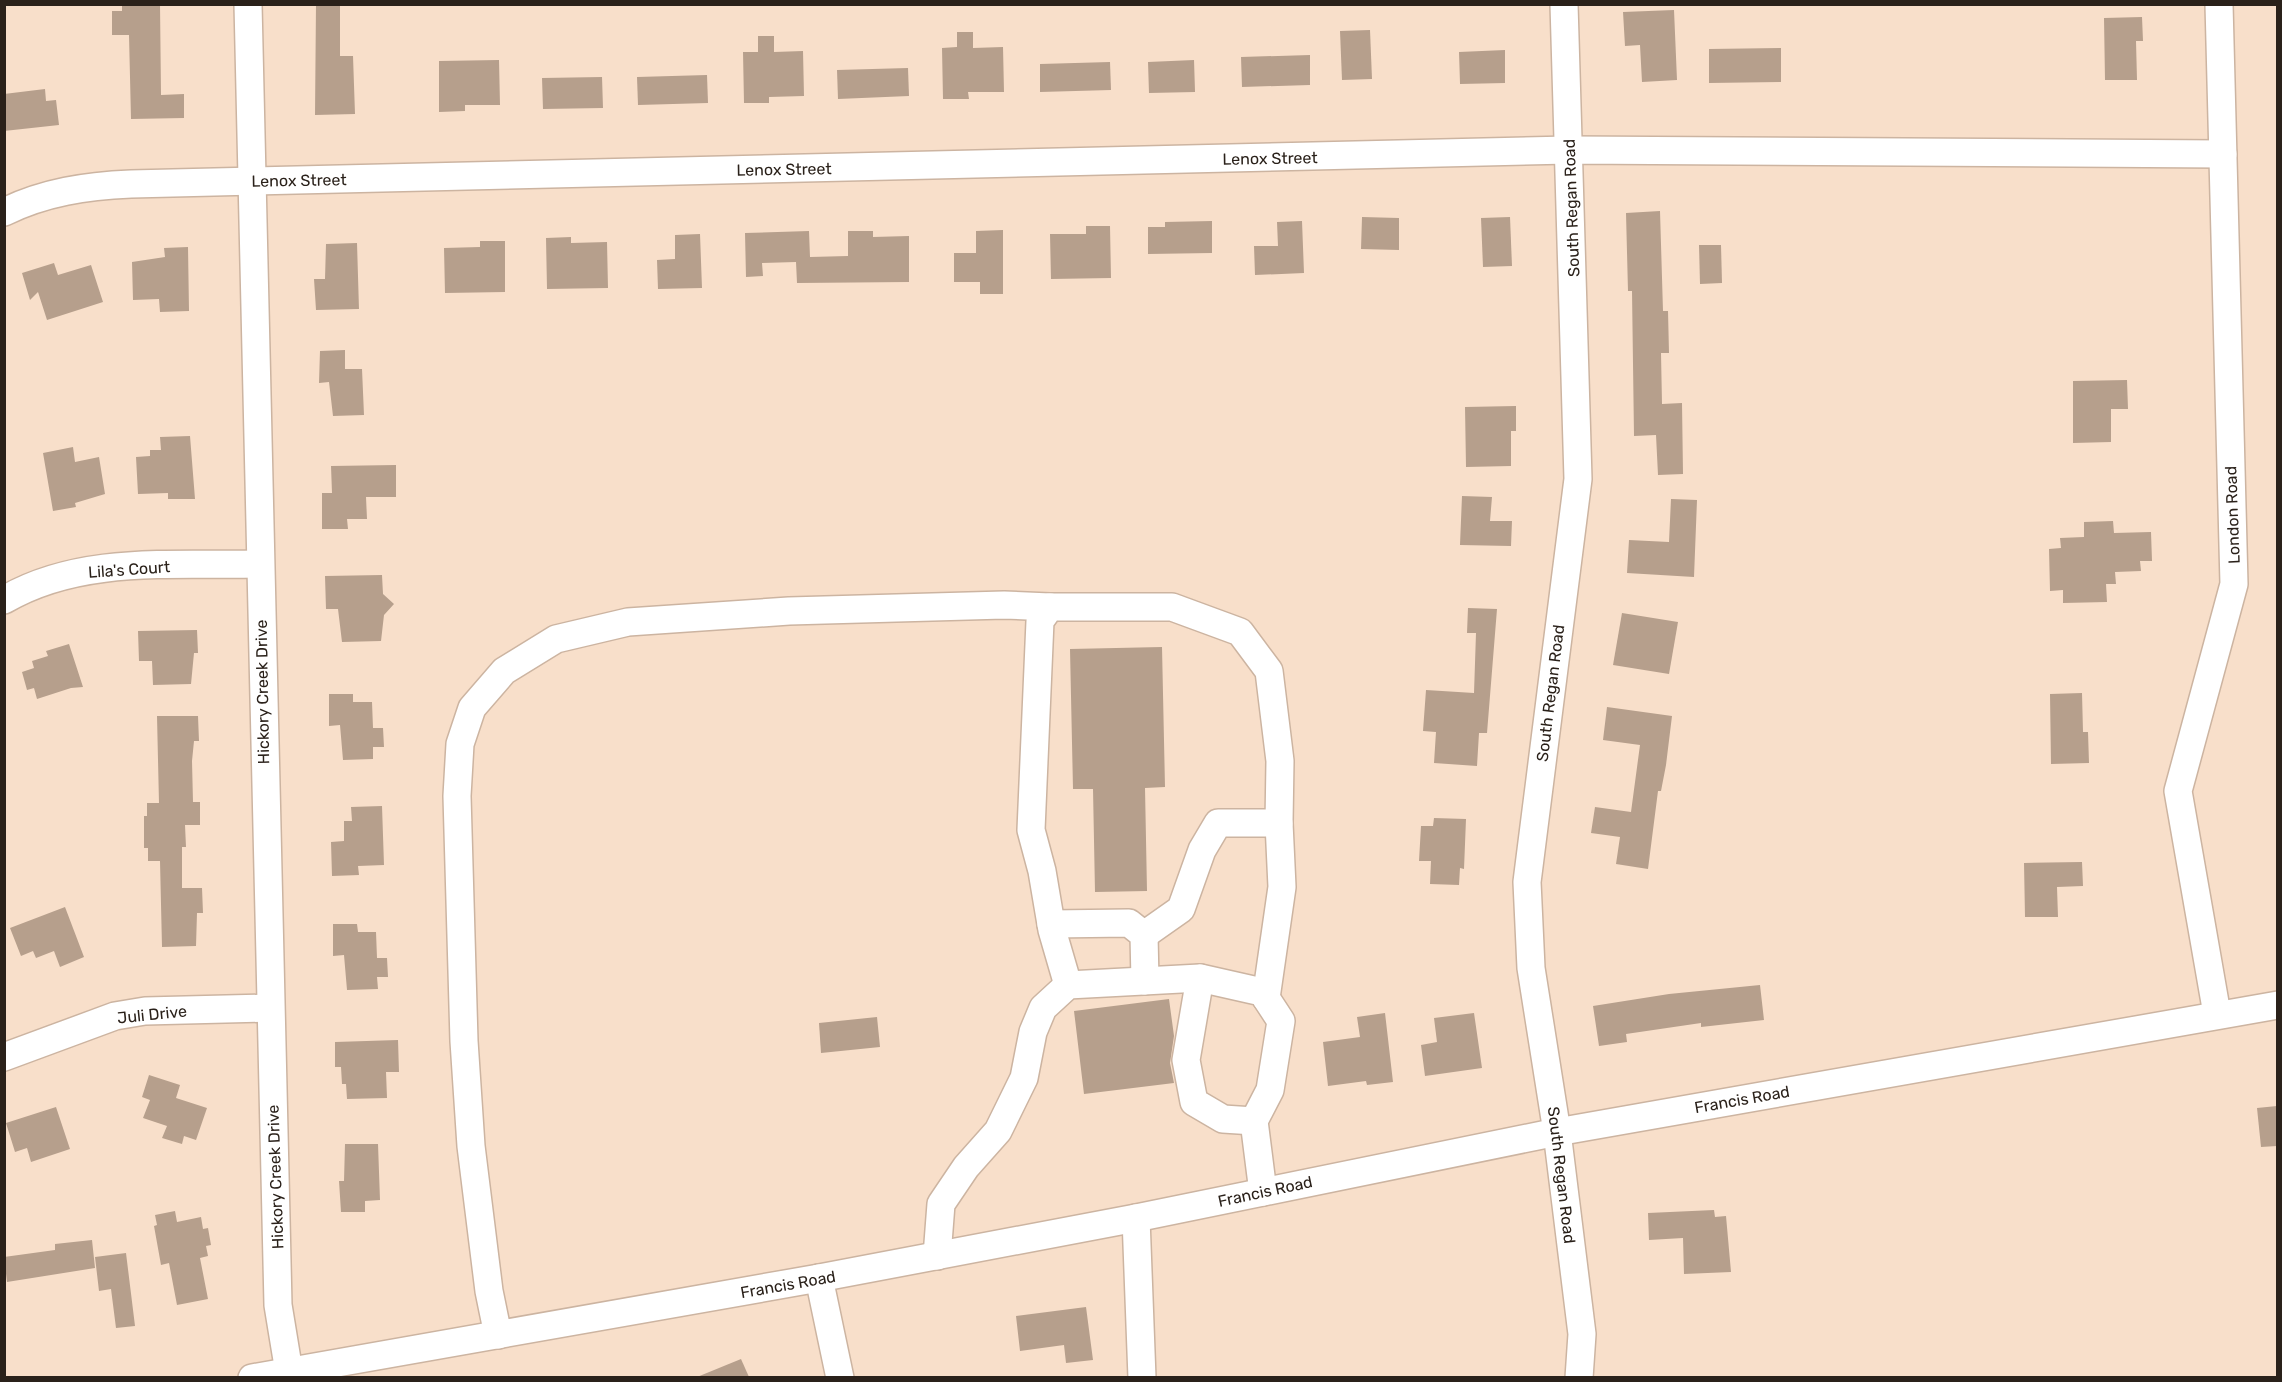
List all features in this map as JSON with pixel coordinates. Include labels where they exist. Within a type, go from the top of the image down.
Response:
[{"type":"street","name":"Hickory Creek Drive","points":[[248,4],[259,564],[278,1305],[289,1374]]},
{"type":"street","name":"South Regan Road","points":[[1564,4],[1578,479],[1527,882],[1531,968],[1557,1132],[1582,1334],[1579,1377]]},
{"type":"street","name":"London Road","points":[[2217,1014],[2178,791],[2234,584],[2219,4]]},
{"type":"street","name":"Lenox Street","points":[[4,212],[43,196],[91,186],[1569,150],[2223,154]]},
{"type":"street","name":"Lila's Court","points":[[4,600],[37,584],[106,568],[259,564]]},
{"type":"street","points":[[498,1335],[489,1291],[471,1146],[464,1041],[457,796],[460,744],[472,708],[504,671],[556,639],[628,622],[813,611],[1004,604],[1050,607],[1172,607],[1240,632],[1269,671],[1280,761],[1279,823],[1282,887],[1266,998]]},
{"type":"street","points":[[1050,607],[1040,621],[1031,830],[1042,871],[1051,924],[1068,985]]},
{"type":"street","points":[[1144,934],[1182,909],[1202,850],[1218,823],[1279,823]]},
{"type":"street","points":[[1051,924],[1129,923],[1144,934]]},
{"type":"street","points":[[1144,934],[1145,981]]},
{"type":"street","points":[[1200,978],[1186,1060],[1194,1102],[1223,1119],[1254,1121]]},
{"type":"street","points":[[938,1256],[941,1204],[966,1167],[998,1131],[1024,1078],[1033,1032],[1043,1008],[1068,985],[1200,978],[1262,992],[1281,1021],[1270,1090],[1254,1121],[1263,1192]]},
{"type":"street","name":"Francis Road","points":[[252,1377],[289,1374],[938,1256],[1557,1132],[2277,1005]]},
{"type":"street","name":"Juli Drive","points":[[4,1057],[115,1016],[145,1011],[270,1008]]},
{"type":"street","points":[[1136,1218],[1142,1307],[1142,1377]]},
{"type":"street","points":[[819,1278],[840,1377]]},
{"type":"building","points":[[122,4],[160,4],[161,95],[184,94],[184,118],[131,119],[129,35],[112,35],[112,11],[122,11]]},
{"type":"building","points":[[316,4],[340,4],[340,56],[353,56],[355,114],[315,115]]},
{"type":"building","points":[[1674,10],[1677,80],[1642,82],[1640,45],[1625,46],[1623,12]]},
{"type":"building","points":[[2142,17],[2143,41],[2136,41],[2137,80],[2105,80],[2104,18]]},
{"type":"building","points":[[1370,30],[1372,79],[1342,80],[1340,31]]},
{"type":"building","points":[[957,32],[973,32],[973,48],[1003,47],[1004,92],[968,92],[969,99],[943,99],[942,48],[957,47]]},
{"type":"building","points":[[758,36],[774,36],[774,52],[803,51],[804,96],[769,97],[769,103],[744,103],[743,52],[758,52]]},
{"type":"building","points":[[1781,48],[1781,82],[1709,83],[1709,49]]},
{"type":"building","points":[[1505,50],[1505,83],[1460,84],[1459,52]]},
{"type":"building","points":[[1310,55],[1310,85],[1242,87],[1241,57]]},
{"type":"building","points":[[499,60],[500,105],[465,105],[465,111],[439,112],[439,61]]},
{"type":"building","points":[[1194,60],[1195,92],[1149,93],[1148,62]]},
{"type":"building","points":[[1110,62],[1111,90],[1040,92],[1040,64]]},
{"type":"building","points":[[908,68],[909,96],[838,99],[837,70]]},
{"type":"building","points":[[707,75],[708,103],[638,105],[637,77]]},
{"type":"building","points":[[602,77],[603,108],[543,109],[542,78]]},
{"type":"building","points":[[45,89],[46,101],[56,100],[59,125],[4,131],[4,94]]},
{"type":"building","points":[[1660,211],[1663,311],[1668,311],[1669,353],[1661,353],[1662,404],[1682,403],[1683,474],[1658,475],[1656,435],[1634,436],[1632,291],[1628,291],[1626,213]]},
{"type":"building","points":[[1362,217],[1399,218],[1399,250],[1361,249]]},
{"type":"building","points":[[1510,217],[1512,266],[1483,267],[1481,218]]},
{"type":"building","points":[[1212,221],[1212,253],[1148,254],[1148,227],[1165,227],[1165,222]]},
{"type":"building","points":[[1302,221],[1304,273],[1255,275],[1254,246],[1278,246],[1277,222]]},
{"type":"building","points":[[1086,226],[1110,226],[1111,278],[1051,279],[1050,234],[1086,234]]},
{"type":"building","points":[[1003,230],[1003,294],[980,294],[980,282],[954,282],[954,253],[976,253],[976,231]]},
{"type":"building","points":[[809,231],[810,257],[848,256],[848,231],[873,231],[873,237],[909,236],[909,282],[797,283],[796,262],[762,263],[763,276],[746,277],[745,233]]},
{"type":"building","points":[[700,234],[702,288],[658,289],[657,260],[675,259],[675,235]]},
{"type":"building","points":[[571,237],[571,243],[607,242],[608,288],[547,289],[546,238]]},
{"type":"building","points":[[480,241],[505,241],[505,292],[445,293],[444,248],[480,247]]},
{"type":"building","points":[[357,243],[359,309],[316,310],[314,279],[325,279],[326,244]]},
{"type":"building","points":[[1699,245],[1721,245],[1722,283],[1700,284]]},
{"type":"building","points":[[188,247],[189,311],[160,312],[159,299],[133,300],[132,262],[165,257],[164,248]]},
{"type":"building","points":[[54,263],[58,275],[91,265],[103,302],[47,320],[38,292],[30,300],[22,273]]},
{"type":"building","points":[[345,350],[345,369],[362,369],[364,415],[333,416],[329,382],[319,383],[320,351]]},
{"type":"building","points":[[2127,380],[2128,409],[2111,409],[2111,442],[2073,443],[2073,381]]},
{"type":"building","points":[[1516,406],[1516,431],[1511,431],[1511,466],[1466,467],[1465,407]]},
{"type":"building","points":[[190,436],[195,499],[168,499],[168,493],[138,494],[136,457],[150,456],[150,450],[161,450],[160,437]]},
{"type":"building","points":[[73,447],[75,462],[99,457],[105,494],[75,503],[76,507],[53,511],[43,453]]},
{"type":"building","points":[[396,465],[396,497],[366,497],[367,519],[347,519],[348,529],[322,529],[322,493],[332,493],[331,466]]},
{"type":"building","points":[[1462,496],[1492,497],[1490,521],[1512,521],[1511,546],[1460,545]]},
{"type":"building","points":[[1671,499],[1697,500],[1694,577],[1627,573],[1629,540],[1669,542]]},
{"type":"building","points":[[2113,521],[2114,533],[2151,532],[2152,561],[2140,561],[2141,571],[2115,572],[2116,584],[2106,584],[2107,602],[2063,603],[2063,590],[2050,591],[2049,549],[2061,548],[2060,538],[2084,537],[2084,522]]},
{"type":"building","points":[[382,575],[383,594],[394,604],[384,615],[381,641],[342,642],[338,609],[326,609],[325,576]]},
{"type":"building","points":[[1468,608],[1497,609],[1487,733],[1479,733],[1477,766],[1434,763],[1436,732],[1423,731],[1426,690],[1474,693],[1476,633],[1467,633]]},
{"type":"building","points":[[1622,613],[1678,622],[1669,674],[1613,665]]},
{"type":"building","points":[[197,630],[198,653],[194,653],[191,684],[153,685],[152,661],[139,661],[138,631]]},
{"type":"building","points":[[69,644],[83,687],[71,688],[37,699],[34,688],[27,690],[22,672],[34,668],[32,661],[48,656],[46,651]]},
{"type":"building","points":[[1162,647],[1165,787],[1145,788],[1147,891],[1095,892],[1093,789],[1073,789],[1070,649]]},
{"type":"building","points":[[2082,693],[2083,732],[2088,732],[2089,763],[2051,764],[2050,694]]},
{"type":"building","points":[[329,694],[353,694],[353,702],[372,702],[373,728],[383,728],[384,747],[373,747],[373,759],[343,760],[340,725],[329,726]]},
{"type":"building","points":[[1607,707],[1672,716],[1666,765],[1661,791],[1658,791],[1648,869],[1616,864],[1620,837],[1591,833],[1595,807],[1631,812],[1640,745],[1603,740]]},
{"type":"building","points":[[157,716],[198,716],[199,741],[194,741],[192,761],[193,802],[200,802],[200,825],[185,825],[186,847],[182,847],[182,888],[202,888],[203,913],[197,913],[196,946],[162,947],[160,861],[148,861],[148,848],[144,848],[144,816],[147,816],[147,803],[159,803]]},
{"type":"building","points":[[382,806],[384,865],[358,866],[359,875],[332,876],[331,842],[344,841],[344,821],[352,821],[351,807]]},
{"type":"building","points":[[1434,818],[1466,819],[1464,869],[1460,868],[1459,885],[1430,884],[1431,861],[1419,861],[1421,826],[1433,826]]},
{"type":"building","points":[[2082,862],[2083,886],[2057,887],[2058,917],[2025,917],[2024,863]]},
{"type":"building","points":[[65,907],[84,957],[60,967],[54,951],[36,958],[33,951],[21,956],[10,928]]},
{"type":"building","points":[[333,924],[357,924],[358,932],[376,932],[377,958],[387,958],[388,977],[377,977],[378,989],[347,990],[344,955],[333,956]]},
{"type":"building","points":[[1760,985],[1764,1020],[1701,1027],[1701,1023],[1626,1034],[1627,1042],[1599,1046],[1593,1006],[1669,994]]},
{"type":"building","points":[[1169,999],[1174,1036],[1170,1063],[1174,1083],[1084,1094],[1074,1011]]},
{"type":"building","points":[[1385,1013],[1393,1082],[1367,1085],[1366,1081],[1328,1086],[1323,1042],[1360,1037],[1357,1017]]},
{"type":"building","points":[[1474,1013],[1482,1068],[1425,1076],[1421,1045],[1437,1042],[1434,1018]]},
{"type":"building","points":[[877,1017],[880,1047],[821,1053],[819,1023]]},
{"type":"building","points":[[398,1040],[399,1072],[386,1072],[387,1098],[347,1099],[346,1084],[342,1084],[341,1067],[335,1067],[335,1042]]},
{"type":"building","points":[[149,1075],[180,1085],[176,1098],[207,1108],[196,1140],[184,1136],[182,1144],[162,1138],[167,1126],[143,1118],[150,1100],[142,1097]]},
{"type":"building","points":[[2277,1106],[2277,1146],[2261,1147],[2257,1108]]},
{"type":"building","points":[[56,1107],[70,1149],[31,1162],[27,1148],[15,1152],[6,1123]]},
{"type":"building","points":[[345,1144],[378,1144],[380,1200],[365,1201],[365,1212],[341,1212],[339,1181],[344,1181]]},
{"type":"building","points":[[1714,1210],[1715,1217],[1726,1216],[1731,1272],[1684,1274],[1683,1238],[1649,1240],[1648,1213]]},
{"type":"building","points":[[175,1211],[177,1222],[201,1217],[203,1229],[208,1228],[211,1245],[206,1246],[208,1256],[200,1258],[208,1299],[177,1305],[169,1263],[161,1265],[154,1226],[157,1225],[155,1215]]},
{"type":"building","points":[[92,1240],[95,1268],[7,1282],[4,1257],[55,1250],[55,1244]]},
{"type":"building","points":[[126,1253],[135,1326],[116,1328],[111,1289],[99,1291],[95,1257]]},
{"type":"building","points":[[1086,1307],[1093,1360],[1066,1363],[1064,1345],[1020,1351],[1016,1316]]},
{"type":"building","points":[[741,1359],[749,1377],[697,1377]]}]
